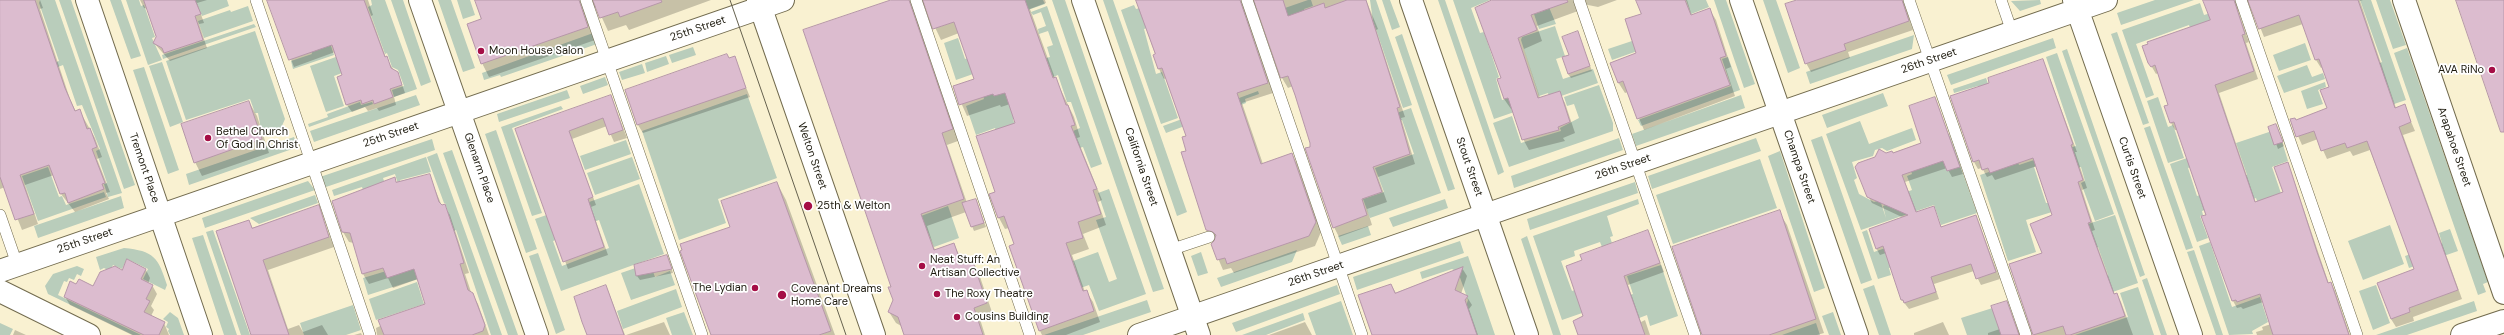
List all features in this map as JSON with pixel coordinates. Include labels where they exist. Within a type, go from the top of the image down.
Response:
[{"type":"street","name":"Tremont Place","points":[[87,0],[201,335]]},
{"type":"street","name":"Glenarm Place","points":[[420,0],[537,335]]},
{"type":"street","name":"25th Street","points":[[8,268],[608,61],[759,4],[783,0]]},
{"type":"street","name":"California Street","points":[[1084,0],[1196,326]]},
{"type":"street","name":"Stout Street","points":[[1411,0],[1527,335]]},
{"type":"street","name":"Champa Street","points":[[1741,0],[1857,335]]},
{"type":"street","name":"26th Street","points":[[1139,335],[1196,326],[1338,266],[2012,32],[2076,5],[2106,0]]},
{"type":"street","name":"Arapahoe Street","points":[[2404,0],[2504,294]]},
{"type":"street","name":"Welton Street","points":[[759,4],[874,335]]},
{"type":"street","name":"Curtis Street","points":[[2076,5],[2191,335]]},
{"type":"street","points":[[0,291],[89,335]]},
{"type":"street","points":[[2462,335],[2504,321]]},
{"type":"lane","points":[[256,0],[370,335]]},
{"type":"lane","points":[[586,0],[702,335]]},
{"type":"lane","points":[[916,0],[1030,335]]},
{"type":"lane","points":[[1247,0],[1362,335]]},
{"type":"lane","points":[[1579,0],[1695,335]]},
{"type":"lane","points":[[1909,0],[2026,335]]},
{"type":"lane","points":[[2001,0],[2012,32]]},
{"type":"lane","points":[[2241,0],[2357,335]]},
{"type":"lane","points":[[0,216],[8,268]]},
{"type":"lane","points":[[1170,250],[1209,237]]},
{"type":"green space","points":[[40,0],[55,0],[122,193],[108,197],[104,184],[107,183],[96,151],[100,149],[82,105],[77,106],[63,65],[50,70],[48,65],[59,61],[39,3]]},
{"type":"green space","points":[[59,0],[71,0],[135,185],[124,189]]},
{"type":"green space","points":[[110,0],[121,0],[141,56],[131,59]]},
{"type":"green space","points":[[126,0],[139,0],[141,6],[144,5],[155,37],[152,38],[162,60],[148,65]]},
{"type":"green space","points":[[195,0],[227,0],[229,6],[202,16]]},
{"type":"green space","points":[[371,0],[385,0],[417,89],[394,97],[392,90],[404,86],[398,70],[392,67],[387,53],[385,54],[368,7],[372,5]]},
{"type":"green space","points":[[391,0],[403,0],[431,82],[421,86]]},
{"type":"green space","points":[[438,0],[451,0],[475,68],[463,72]]},
{"type":"green space","points":[[457,0],[470,0],[475,15],[463,19]]},
{"type":"green space","points":[[1021,0],[1043,0],[1045,4],[982,26]]},
{"type":"green space","points":[[1052,0],[1065,0],[1164,289],[1153,292]]},
{"type":"green space","points":[[1103,0],[1113,0],[1187,212],[1177,216]]},
{"type":"green space","points":[[1311,0],[1313,6],[1304,9],[1315,42],[1291,36],[1282,9]]},
{"type":"green space","points":[[1370,0],[1376,0],[1412,105],[1403,108],[1373,21]]},
{"type":"green space","points":[[1382,0],[1390,0],[1400,27],[1392,30]]},
{"type":"green space","points":[[1438,0],[1445,0],[1504,172],[1498,175]]},
{"type":"green space","points":[[1453,0],[1490,0],[1471,8],[1480,33],[1484,32],[1499,77],[1496,79],[1502,100],[1535,89],[1526,108],[1494,119]]},
{"type":"green space","points":[[1539,0],[1546,0],[1556,24],[1539,29],[1534,14],[1543,11]]},
{"type":"green space","points":[[1686,0],[1706,0],[1709,7],[1691,14]]},
{"type":"green space","points":[[1714,0],[1726,0],[1755,84],[1744,88]]},
{"type":"green space","points":[[1763,0],[1776,0],[1800,68],[1788,73]]},
{"type":"green space","points":[[2040,0],[2041,4],[2020,11],[2011,1]]},
{"type":"green space","points":[[2155,0],[2194,0],[2121,25],[2117,13]]},
{"type":"green space","points":[[2360,0],[2371,0],[2406,100],[2394,104],[2387,84],[2383,85],[2376,65],[2382,62]]},
{"type":"green space","points":[[2376,0],[2390,0],[2406,45],[2393,49]]},
{"type":"green space","points":[[2200,3],[2204,15],[2211,13],[2219,36],[2192,33],[2189,25],[2136,44],[2154,95],[2146,98],[2122,30]]},
{"type":"green space","points":[[1134,5],[1136,9],[1140,8],[1147,28],[1144,29],[1156,74],[1162,72],[1178,118],[1161,124],[1121,10]]},
{"type":"green space","points":[[248,6],[253,21],[204,38],[198,21],[230,10],[231,12]]},
{"type":"green space","points":[[1047,6],[1102,164],[1091,168],[1083,147],[1079,148],[1073,131],[1080,128],[1071,102],[1067,102],[1058,75],[1053,77],[1046,58],[1050,57],[1047,47],[1053,45],[1048,31],[1039,34],[1038,29],[1046,26],[1041,12],[1033,15],[1031,12]]},
{"type":"green space","points":[[254,24],[256,27],[163,59],[162,55]]},
{"type":"green space","points":[[324,25],[334,55],[293,69],[291,61],[312,54],[305,32]]},
{"type":"green space","points":[[1555,26],[1565,56],[1556,59],[1563,79],[1593,69],[1598,83],[1550,100],[1548,93],[1539,96],[1521,40],[1522,37]]},
{"type":"green space","points":[[255,31],[285,119],[281,128],[262,135],[258,113],[255,113],[250,99],[186,120],[166,61]]},
{"type":"green space","points":[[596,32],[600,43],[501,77],[500,75],[484,80],[482,73]]},
{"type":"green space","points":[[2117,32],[2149,123],[2143,125],[2111,34]]},
{"type":"green space","points":[[1402,34],[1455,189],[1448,191],[1395,37]]},
{"type":"green space","points":[[1914,35],[1912,49],[1810,84],[1806,72]]},
{"type":"green space","points":[[958,38],[965,59],[997,48],[993,67],[956,80],[944,43]]},
{"type":"green space","points":[[2053,38],[2056,48],[1951,85],[1947,75]]},
{"type":"green space","points":[[1632,39],[1666,41],[1612,60],[1608,49],[1632,41]]},
{"type":"green space","points":[[379,42],[350,70],[334,76],[344,106],[326,112],[310,66]]},
{"type":"green space","points":[[2305,43],[2311,60],[2279,71],[2273,55]]},
{"type":"green space","points":[[693,47],[696,55],[672,63],[669,55]]},
{"type":"green space","points":[[2407,48],[2488,282],[2483,284],[2486,292],[2478,295],[2394,53]]},
{"type":"green space","points":[[2067,49],[2145,275],[2140,277],[2062,51]]},
{"type":"green space","points":[[2057,53],[2114,214],[2095,221],[2081,183],[2085,181],[2081,167],[2076,168],[2069,148],[2076,146],[2046,57]]},
{"type":"green space","points":[[666,56],[669,64],[647,72],[645,63]]},
{"type":"green space","points":[[1728,57],[1740,90],[1641,126],[1638,120],[1731,86],[1722,59]]},
{"type":"green space","points":[[162,62],[183,122],[170,127],[149,66]]},
{"type":"green space","points":[[642,64],[645,73],[622,80],[619,72]]},
{"type":"green space","points":[[2307,65],[2312,77],[2323,73],[2325,79],[2284,93],[2277,76]]},
{"type":"green space","points":[[144,67],[179,170],[168,174],[133,70]]},
{"type":"green space","points":[[990,76],[1030,114],[1013,119],[1021,145],[1008,166],[995,128],[976,135],[966,106],[984,99],[978,80]]},
{"type":"green space","points":[[605,77],[608,85],[583,94],[580,86]]},
{"type":"green space","points":[[1986,78],[1996,106],[1997,141],[1978,86],[1954,93],[1953,89]]},
{"type":"green space","points":[[2325,82],[2326,87],[2318,90],[2323,104],[2307,109],[2301,91]]},
{"type":"green space","points":[[1599,85],[1613,123],[1613,131],[1509,167],[1493,123],[1512,116],[1521,143],[1561,131],[1560,128],[1579,118],[1574,104],[1567,106],[1564,97]]},
{"type":"green space","points":[[567,90],[570,98],[499,122],[497,114]]},
{"type":"green space","points":[[1258,91],[1259,94],[1245,99],[1246,103],[1166,133],[1163,126]]},
{"type":"green space","points":[[1883,93],[1888,106],[1827,128],[1822,115]]},
{"type":"green space","points":[[747,94],[777,178],[718,199],[726,223],[679,240],[642,131]]},
{"type":"green space","points":[[416,95],[420,105],[314,142],[310,131]]},
{"type":"green space","points":[[1741,95],[1745,108],[1636,146],[1632,134]]},
{"type":"green space","points":[[2158,97],[2168,127],[2173,125],[2184,158],[2168,163],[2147,101]]},
{"type":"green space","points":[[360,102],[361,105],[372,102],[373,104],[309,127],[308,124],[328,117],[327,114]]},
{"type":"green space","points":[[561,106],[563,109],[512,128],[542,213],[532,216],[501,127]]},
{"type":"green space","points":[[1411,108],[1441,193],[1370,218],[1363,199],[1384,192],[1375,168],[1414,154],[1402,120],[1385,126],[1379,119]]},
{"type":"green space","points":[[1860,121],[1869,144],[1912,128],[1916,140],[1887,151],[1882,148],[1875,150],[1873,156],[1852,162],[1857,178],[1854,180],[1859,194],[1874,202],[1880,200],[1886,218],[1883,206],[1897,200],[1896,196],[1912,190],[1907,176],[1912,174],[1910,168],[1913,146],[1949,134],[1977,213],[1941,225],[1934,205],[1861,230],[1826,134]]},
{"type":"green space","points":[[2150,126],[2193,248],[2186,250],[2144,128]]},
{"type":"green space","points":[[2278,129],[2288,161],[2272,167],[2287,211],[2263,219],[2256,198],[2241,203],[2232,181],[2247,175],[2236,143]]},
{"type":"green space","points":[[496,130],[537,249],[526,253],[485,134]]},
{"type":"green space","points":[[1822,136],[1872,280],[1861,284],[1811,140]]},
{"type":"green space","points":[[294,137],[298,147],[189,185],[186,174]]},
{"type":"green space","points":[[1619,138],[1623,150],[1514,188],[1511,176]]},
{"type":"green space","points":[[1756,138],[1761,151],[1652,189],[1648,176]]},
{"type":"green space","points":[[432,139],[435,150],[323,188],[320,177]]},
{"type":"green space","points":[[626,140],[631,154],[585,170],[580,156]]},
{"type":"green space","points":[[2011,141],[2019,165],[2067,149],[2046,163],[2034,167],[2046,203],[2049,203],[2052,212],[2026,220],[2036,252],[2008,261],[1980,175],[2004,167]]},
{"type":"green space","points":[[2232,142],[2236,151],[2188,168],[2197,196],[2215,189],[2221,205],[2202,211],[2203,215],[2200,216],[2208,238],[2197,242],[2170,164]]},
{"type":"green space","points":[[452,150],[518,335],[508,335],[443,153]]},
{"type":"green space","points":[[1780,151],[1825,288],[1814,292],[1768,156]]},
{"type":"green space","points":[[437,153],[502,335],[491,335],[456,230],[454,231],[427,157]]},
{"type":"green space","points":[[426,157],[431,172],[400,180],[401,183],[398,184],[395,174],[383,178],[395,213],[373,221],[362,187],[334,196],[332,190]]},
{"type":"green space","points":[[632,157],[640,179],[595,195],[587,173]]},
{"type":"green space","points":[[1760,159],[1777,208],[1673,244],[1656,195]]},
{"type":"green space","points":[[48,167],[59,197],[62,196],[66,205],[104,192],[106,197],[38,221],[22,176]]},
{"type":"green space","points":[[308,181],[315,190],[205,228],[202,218]]},
{"type":"green space","points":[[1635,182],[1638,193],[1530,230],[1527,219]]},
{"type":"green space","points":[[639,184],[664,254],[561,291],[535,219],[561,210],[570,235],[553,241],[562,266],[609,248],[599,220],[574,229],[567,210]]},
{"type":"green space","points":[[1109,189],[1146,294],[1099,311],[1089,285],[1058,296],[1052,279],[1076,270],[1073,261],[1098,252],[1109,282],[1117,279],[1096,220],[1106,217],[1098,193]]},
{"type":"green space","points":[[315,195],[318,203],[259,224],[250,218]]},
{"type":"green space","points":[[121,196],[124,208],[38,238],[34,226]]},
{"type":"green space","points":[[1445,199],[1448,208],[1393,227],[1389,218]]},
{"type":"green space","points":[[1638,199],[1639,204],[1607,216],[1613,236],[1610,237],[1612,243],[1602,247],[1600,242],[1574,251],[1575,256],[1561,261],[1572,291],[1588,285],[1611,303],[1562,320],[1533,236]]},
{"type":"green space","points":[[948,206],[959,238],[934,247],[921,216]]},
{"type":"green space","points":[[2115,215],[2138,283],[2051,314],[2094,280],[2108,275],[2098,247],[2086,251],[2088,224]]},
{"type":"green space","points":[[1956,223],[1910,261],[1889,268],[1891,275],[1878,279],[1862,232],[1867,230],[1874,252]]},
{"type":"green space","points":[[2390,225],[2404,264],[2363,280],[2348,241]]},
{"type":"green space","points":[[1368,226],[1371,235],[1342,245],[1338,236]]},
{"type":"green space","points":[[2450,229],[2458,251],[2409,268],[2405,256],[2442,243],[2439,233]]},
{"type":"green space","points":[[213,230],[250,335],[241,335],[206,232]]},
{"type":"green space","points":[[203,235],[237,335],[224,335],[192,238]]},
{"type":"green space","points":[[1527,236],[1561,335],[1553,335],[1521,239]]},
{"type":"green space","points":[[1460,241],[1464,253],[1357,290],[1353,277]]},
{"type":"green space","points":[[2210,242],[2232,307],[2260,297],[2268,322],[2252,331],[2253,334],[2229,335],[2199,246]]},
{"type":"green space","points":[[124,248],[142,251],[153,257],[164,275],[167,285],[165,290],[143,279],[148,269],[127,259],[122,269],[113,265],[110,271],[104,268],[100,270],[96,257]]},
{"type":"green space","points":[[1297,250],[1292,262],[1221,287],[1217,278]]},
{"type":"green space","points":[[2194,250],[2223,335],[2216,335],[2187,252]]},
{"type":"green space","points":[[1201,252],[1208,273],[1198,276],[1191,256]]},
{"type":"green space","points":[[538,253],[565,330],[556,334],[529,256]]},
{"type":"green space","points":[[1468,256],[1495,335],[1474,335],[1465,309],[1468,300],[1458,272],[1452,269],[1422,279],[1420,272]]},
{"type":"green space","points":[[413,263],[418,279],[368,295],[363,278]]},
{"type":"green space","points":[[650,263],[655,277],[670,271],[675,285],[631,300],[621,273]]},
{"type":"green space","points":[[1661,265],[1678,316],[1650,326],[1647,315],[1621,325],[1613,301],[1633,294],[1627,276]]},
{"type":"green space","points":[[77,266],[84,269],[81,276],[77,274],[74,280],[69,278],[67,282],[64,281],[58,295],[141,335],[133,335],[48,294],[45,286],[53,274]]},
{"type":"green space","points":[[2147,278],[2167,335],[2161,335],[2142,280]]},
{"type":"green space","points":[[417,282],[424,304],[376,320],[369,299]]},
{"type":"green space","points":[[1337,285],[1340,294],[1236,332],[1232,323]]},
{"type":"green space","points":[[1874,285],[1891,335],[1879,335],[1863,289]]},
{"type":"green space","points":[[2376,285],[2390,323],[2373,330],[2359,291]]},
{"type":"green space","points":[[2138,287],[2154,335],[2075,335],[2128,317],[2120,293]]},
{"type":"green space","points":[[676,289],[682,307],[623,329],[617,311]]},
{"type":"green space","points":[[1147,300],[1151,312],[1083,335],[1044,335]]},
{"type":"green space","points":[[1341,301],[1353,335],[1316,335],[1308,313]]},
{"type":"green space","points":[[2474,301],[2477,311],[2407,335],[2376,335]]},
{"type":"green space","points":[[353,305],[361,330],[346,335],[304,335],[300,323]]},
{"type":"green space","points":[[2002,305],[2003,335],[1967,335],[1961,318]]},
{"type":"green space","points":[[170,312],[178,318],[184,335],[170,335],[168,331],[169,329],[166,327],[168,322],[163,319]]},
{"type":"green space","points":[[684,312],[693,335],[672,335],[666,318]]},
{"type":"green space","points":[[1833,312],[1841,335],[1829,335],[1822,316]]},
{"type":"green space","points":[[1303,313],[1305,320],[1266,335],[1242,335]]},
{"type":"green space","points":[[0,323],[13,329],[10,335],[0,335]]},
{"type":"green space","points":[[1816,323],[1820,335],[1782,335]]},
{"type":"building","points":[[0,0],[35,0],[65,88],[75,111],[80,109],[87,129],[90,128],[97,147],[92,149],[105,183],[102,184],[104,189],[68,203],[65,193],[60,194],[49,165],[20,175],[34,214],[15,220],[0,177]]},
{"type":"building","points":[[144,0],[195,0],[201,14],[195,16],[203,40],[164,53],[162,48],[153,43],[156,37]]},
{"type":"building","points":[[267,0],[364,0],[385,57],[387,56],[391,68],[398,72],[402,85],[390,89],[393,97],[374,104],[373,100],[362,104],[361,100],[346,105],[337,77],[342,75],[332,45],[289,60]]},
{"type":"building","points":[[475,0],[579,0],[588,27],[481,64],[467,24],[481,19]]},
{"type":"building","points":[[593,0],[661,0],[662,2],[620,17],[618,12],[600,18]]},
{"type":"building","points":[[891,0],[909,0],[953,129],[942,133],[964,199],[921,214],[934,250],[954,243],[961,263],[972,259],[987,303],[974,308],[983,335],[904,335],[898,317],[888,312],[893,300],[888,287],[891,287],[803,30]]},
{"type":"building","points":[[923,0],[1025,0],[1053,78],[1056,77],[1066,105],[1068,105],[1075,125],[1071,126],[1097,189],[1093,190],[1101,214],[1078,222],[1083,238],[1066,243],[1083,291],[1087,290],[1094,311],[1039,331],[1009,246],[1014,244],[1004,216],[998,218],[989,194],[995,192],[976,136],[1015,123],[1005,93],[994,96],[993,94],[959,105],[953,86],[974,79],[954,22],[933,29]]},
{"type":"building","points":[[1136,0],[1240,0],[1268,83],[1237,93],[1261,164],[1292,153],[1316,222],[1309,236],[1227,264],[1225,258],[1217,260],[1211,244],[1216,235],[1213,232],[1206,230],[1181,152],[1186,151],[1182,137],[1186,136],[1162,68],[1158,69],[1153,55],[1155,54]]},
{"type":"building","points":[[1254,0],[1283,0],[1288,16],[1324,3],[1325,8],[1347,0],[1366,0],[1400,107],[1397,108],[1410,154],[1373,167],[1382,192],[1362,199],[1367,215],[1333,228],[1305,148],[1310,147],[1310,143],[1295,95],[1288,76],[1281,78]]},
{"type":"building","points":[[1492,0],[1567,0],[1568,2],[1531,15],[1537,30],[1518,38],[1538,98],[1560,91],[1570,122],[1558,127],[1559,130],[1522,140],[1508,98],[1504,99],[1497,79],[1501,78],[1475,8]]},
{"type":"building","points":[[1636,0],[1685,0],[1691,15],[1710,8],[1726,56],[1720,58],[1730,85],[1637,119],[1623,81],[1618,83],[1610,63],[1636,53],[1625,19],[1641,14]]},
{"type":"building","points":[[1797,0],[1902,0],[1909,21],[1844,44],[1846,50],[1805,64],[1785,4]]},
{"type":"building","points":[[2203,0],[2234,0],[2245,34],[2242,35],[2254,71],[2215,85],[2255,202],[2283,192],[2274,167],[2288,162],[2317,252],[2328,283],[2331,282],[2349,335],[2273,335],[2260,294],[2237,302],[2236,300],[2232,301],[2201,216],[2206,215],[2174,122],[2170,123],[2164,106],[2168,105],[2155,65],[2151,67],[2148,63],[2142,46],[2148,44],[2147,42],[2210,20]]},
{"type":"building","points":[[2248,0],[2358,0],[2395,108],[2405,104],[2411,122],[2399,127],[2458,290],[2409,308],[2410,312],[2391,319],[2377,283],[2414,269],[2367,141],[2347,148],[2345,143],[2321,151],[2314,131],[2296,137],[2290,119],[2295,118],[2296,120],[2327,108],[2320,90],[2329,87],[2319,59],[2315,60],[2299,15],[2259,29]]},
{"type":"building","name":"AVA RiNo","points":[[2456,0],[2504,0],[2504,132],[2501,132]]},
{"type":"building","points":[[1578,31],[1590,66],[1568,74],[1562,57],[1569,55],[1562,37]]},
{"type":"building","points":[[727,54],[729,58],[735,56],[746,88],[637,125],[625,90]]},
{"type":"building","points":[[2043,59],[2073,144],[2071,145],[2083,180],[2078,182],[2091,222],[2088,223],[2114,294],[2117,293],[2125,316],[2070,335],[2066,335],[2063,326],[2033,335],[2009,264],[2042,253],[2030,224],[2052,215],[2033,158],[1990,173],[1988,168],[1982,170],[1979,160],[1973,162],[1950,96],[1989,83],[1988,78]]},
{"type":"building","points":[[611,95],[623,130],[609,135],[603,118],[569,131],[593,197],[588,199],[604,247],[563,262],[515,129]]},
{"type":"building","points":[[1935,97],[1960,167],[1947,171],[1943,161],[1902,175],[1916,212],[1934,206],[1941,227],[1976,215],[1996,272],[1976,279],[1971,264],[1931,277],[1936,292],[1904,303],[1903,300],[1901,300],[1883,246],[1876,249],[1869,229],[1908,215],[1867,197],[1855,167],[1858,163],[1875,157],[1879,149],[1886,153],[1892,151],[1893,153],[1921,143],[1909,106]]},
{"type":"building","points":[[249,101],[262,139],[194,163],[181,124]]},
{"type":"building","points":[[2276,124],[2283,142],[2274,145],[2268,127]]},
{"type":"building","points":[[430,174],[439,202],[442,205],[445,204],[458,243],[464,263],[460,264],[468,290],[473,293],[485,325],[483,331],[472,335],[384,335],[378,320],[425,304],[414,269],[387,278],[383,268],[362,274],[350,233],[342,232],[332,201],[395,177],[396,182]]},
{"type":"building","name":"The Lydian","points":[[777,182],[831,331],[819,335],[711,335],[680,251],[682,250],[680,244],[730,227],[721,201]]},
{"type":"building","points":[[976,199],[984,223],[971,227],[962,203]]},
{"type":"building","points":[[319,205],[329,237],[263,260],[289,335],[251,335],[216,231],[249,220],[252,228]]},
{"type":"building","points":[[1780,210],[1816,319],[1769,335],[1702,335],[1672,247]]},
{"type":"building","points":[[1648,230],[1660,263],[1624,276],[1645,335],[1578,335],[1573,321],[1583,316],[1566,266],[1582,260],[1580,255]]},
{"type":"building","points":[[667,255],[672,269],[636,276],[634,265]]},
{"type":"building","points":[[127,259],[146,269],[141,279],[153,285],[146,299],[150,301],[144,312],[165,322],[159,335],[144,335],[64,297],[70,281],[76,284],[79,279],[93,286],[100,272],[115,266],[122,270]]},
{"type":"building","points":[[1463,267],[1455,290],[1468,296],[1465,300],[1477,335],[1372,335],[1358,295],[1391,284],[1395,293]]},
{"type":"building","points":[[606,285],[624,335],[587,335],[574,297]]},
{"type":"building","points":[[2007,301],[2019,335],[2001,335],[1991,306]]},
{"type":"tram line","points":[[730,0],[846,335]]},
{"type":"place","name":"Moon House Salon","points":[[481,51]]},
{"type":"place","name":"AVA RiNo","points":[[2492,70]]},
{"type":"place","name":"Bethel Church Of God In Christ","points":[[208,138]]},
{"type":"place","name":"25th & Welton","points":[[808,206]]},
{"type":"place","name":"Neat Stuff: An Artisan Collective","points":[[922,266]]},
{"type":"place","name":"The Lydian","points":[[755,288]]},
{"type":"place","name":"The Roxy Theatre","points":[[937,294]]},
{"type":"place","name":"Covenant Dreams Home Care","points":[[782,295]]},
{"type":"place","name":"Cousins Building","points":[[957,317]]}]
